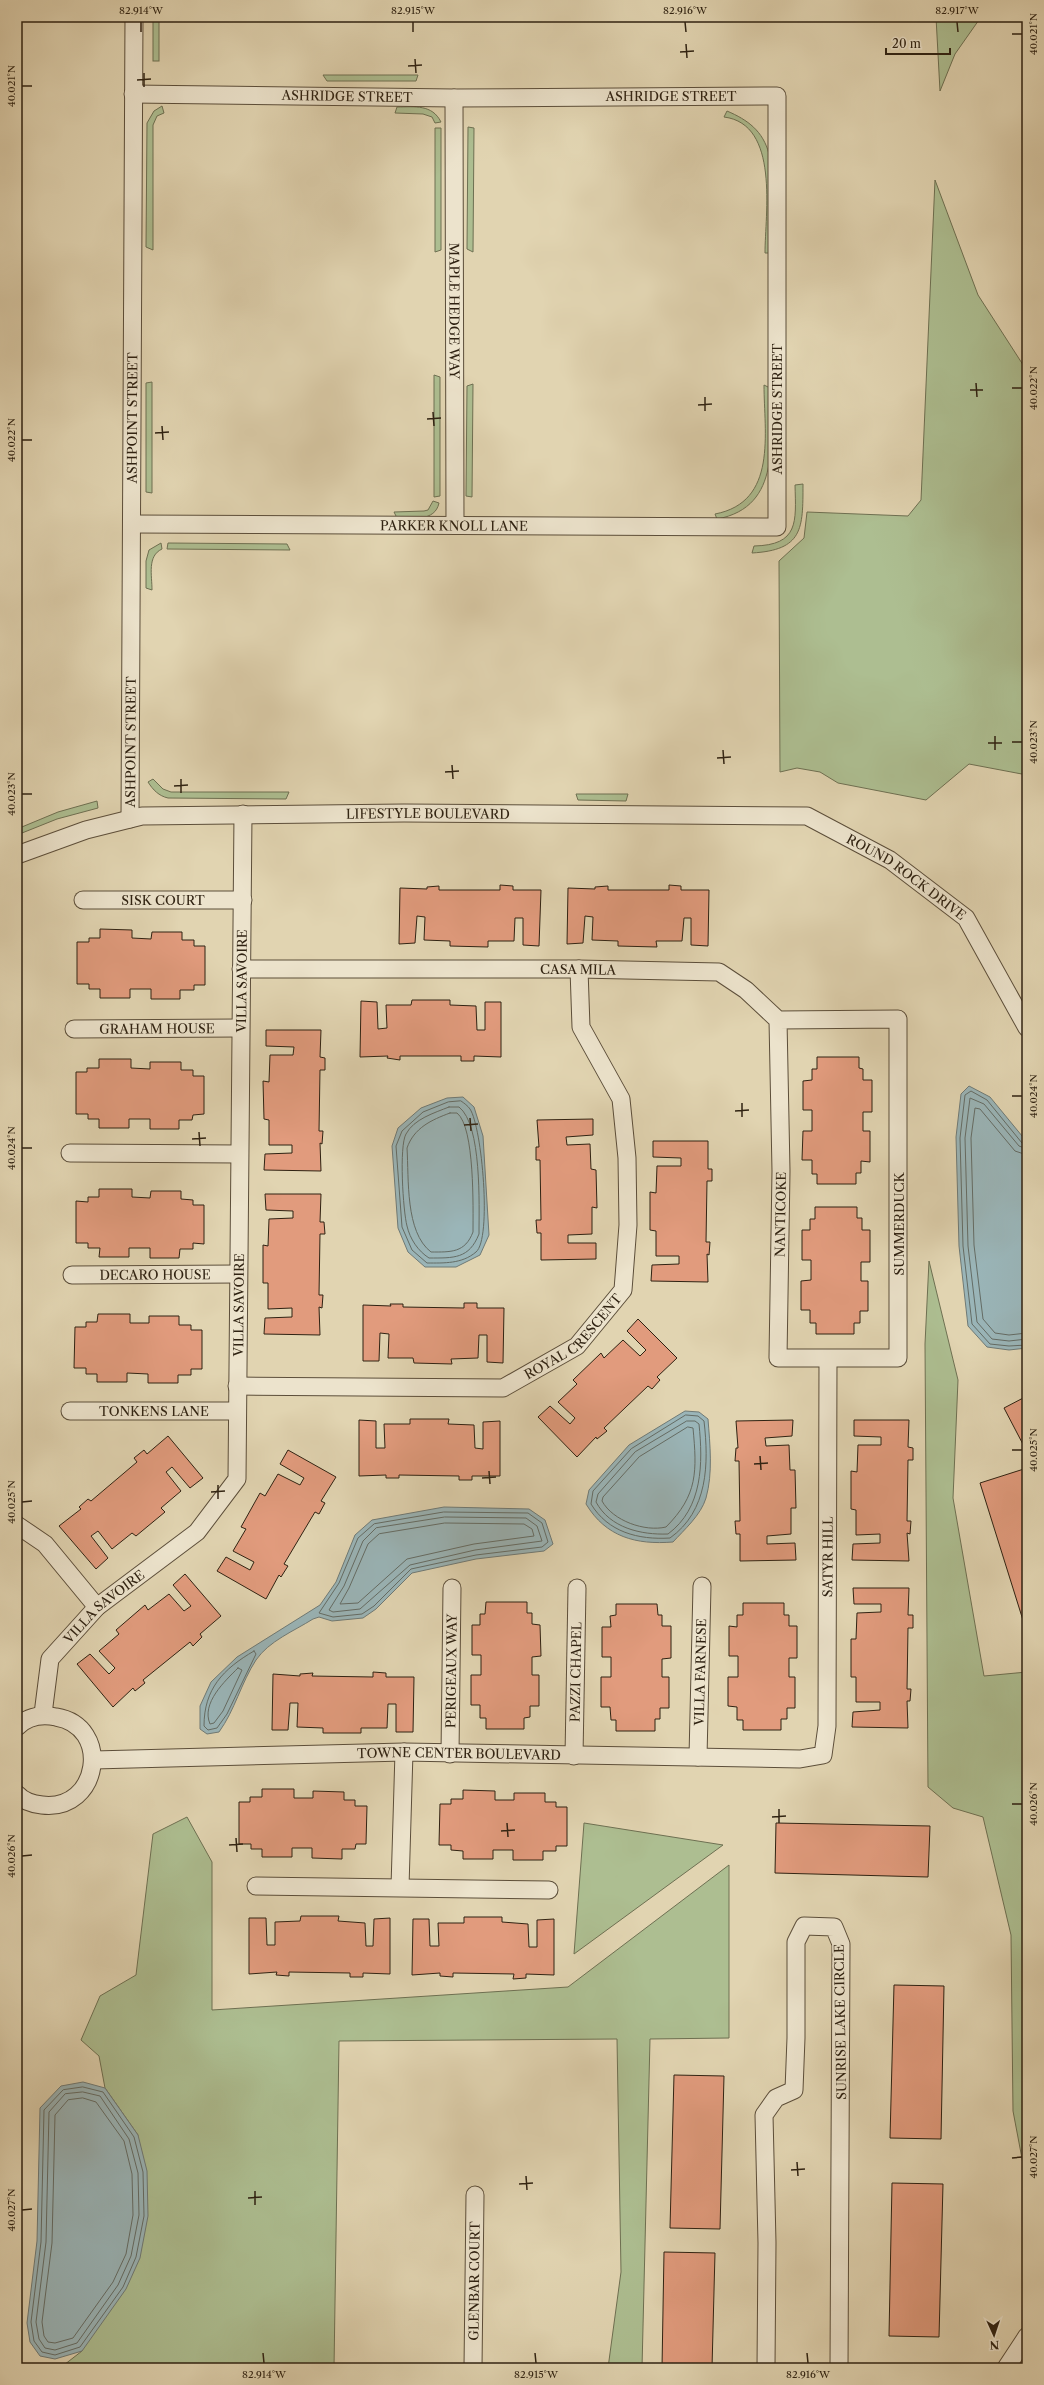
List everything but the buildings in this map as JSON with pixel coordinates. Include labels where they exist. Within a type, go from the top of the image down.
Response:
[{"type":"street","name":"ASHPOINT STREET","points":[[130,819],[134,17]]},
{"type":"street","name":"ASHRIDGE STREET","points":[[134,94],[454,98],[777,96],[777,527]]},
{"type":"street","name":"MAPLE HEDGE WAY","points":[[454,98],[455,525]]},
{"type":"street","name":"PARKER KNOLL LANE","points":[[132,524],[777,527]]},
{"type":"street","name":"LIFESTYLE BOULEVARD","points":[[17,855],[86,830],[142,816],[404,813],[807,816],[841,835]]},
{"type":"street","name":"VILLA SAVOIRE","points":[[43,1714],[50,1659],[97,1607],[197,1532],[237,1479],[239,1028],[243,900],[243,814]]},
{"type":"street","name":"ROUND ROCK DRIVE","points":[[841,835],[890,860],[966,918],[1027,1028]]},
{"type":"street","name":"SISK COURT","points":[[83,900],[243,900]]},
{"type":"street","name":"CASA MILA","points":[[240,969],[578,969],[719,972],[746,990],[778,1020]]},
{"type":"street","name":"ROYAL CRESCENT","points":[[237,1386],[503,1388],[577,1346],[622,1290],[628,1225],[627,1158],[621,1099],[581,1027],[578,969]]},
{"type":"street","name":"SUMMERDUCK","points":[[778,1020],[898,1019],[898,1358],[828,1359]]},
{"type":"street","name":"NANTICOKE","points":[[778,1020],[781,1171],[778,1358],[828,1359]]},
{"type":"street","name":"GRAHAM HOUSE","points":[[74,1029],[239,1028]]},
{"type":"street","points":[[70,1153],[238,1154]]},
{"type":"street","name":"DECARO HOUSE","points":[[72,1275],[238,1274]]},
{"type":"street","name":"SATYR HILL","points":[[823,1755],[827,1710],[828,1359]]},
{"type":"street","name":"TONKENS LANE","points":[[70,1411],[237,1411]]},
{"type":"street","points":[[17,1525],[45,1544],[97,1607]]},
{"type":"street","name":"VILLA FARNESE","points":[[698,1758],[702,1586]]},
{"type":"street","name":"PERIGEAUX WAY","points":[[450,1754],[452,1588]]},
{"type":"street","name":"PAZZI CHAPEL","points":[[574,1756],[577,1588]]},
{"type":"street","points":[[17,1727],[23,1721],[43,1714],[68,1719],[87,1736],[94,1760],[90,1777],[82,1791],[68,1802],[52,1806],[34,1804],[17,1794]]},
{"type":"street","points":[[400,1888],[404,1752]]},
{"type":"street","name":"TOWNE CENTER BOULEVARD","points":[[94,1760],[404,1752],[800,1759],[823,1755]]},
{"type":"street","points":[[256,1886],[549,1890]]},
{"type":"street","name":"SUNRISE LAKE CIRCLE","points":[[766,2368],[767,2243],[764,2115],[776,2098],[794,2090],[796,2038],[796,1942],[804,1926],[834,1927],[841,1944],[839,2368]]},
{"type":"street","name":"GLENBAR COURT","points":[[473,2368],[475,2195]]},
{"type":"street","points":[[1006,2368],[1027,2336]]},
{"type":"green space","points":[[153,17],[159,17],[159,61],[153,61]]},
{"type":"green space","points":[[936,17],[981,17],[955,54],[940,91]]},
{"type":"green space","points":[[323,75],[418,75],[416,81],[327,81]]},
{"type":"green space","points":[[162,106],[164,113],[157,116],[153,125],[153,250],[146,247],[147,123],[154,111]]},
{"type":"green space","points":[[397,107],[416,107],[428,109],[437,116],[441,122],[435,123],[432,117],[423,114],[395,113]]},
{"type":"green space","points":[[727,111],[742,118],[754,127],[763,139],[769,154],[771,253],[765,253],[767,195],[766,173],[762,153],[754,136],[742,123],[724,117]]},
{"type":"green space","points":[[468,127],[474,128],[473,252],[467,249]]},
{"type":"green space","points":[[435,128],[441,128],[441,250],[435,252]]},
{"type":"green space","points":[[935,180],[978,295],[1027,371],[1027,775],[969,764],[926,800],[838,783],[820,772],[797,768],[780,772],[779,561],[804,538],[807,512],[908,516],[921,500]]},
{"type":"green space","points":[[434,375],[440,377],[440,496],[434,497]]},
{"type":"green space","points":[[152,382],[152,493],[146,492],[146,383]]},
{"type":"green space","points":[[473,384],[472,497],[466,496],[467,386]]},
{"type":"green space","points":[[764,385],[770,388],[771,448],[768,468],[763,485],[753,500],[738,512],[717,519],[715,514],[735,507],[749,496],[758,481],[763,463],[765,444]]},
{"type":"green space","points":[[803,484],[802,513],[797,534],[791,542],[781,547],[769,551],[752,553],[754,546],[769,545],[780,541],[787,536],[792,529],[794,520],[795,485]]},
{"type":"green space","points":[[433,501],[439,503],[437,509],[428,516],[422,518],[397,518],[394,512],[428,510]]},
{"type":"green space","points":[[161,543],[162,549],[154,556],[151,566],[152,590],[146,588],[146,561],[149,550]]},
{"type":"green space","points":[[168,543],[287,544],[290,550],[167,549]]},
{"type":"green space","points":[[153,779],[163,789],[171,792],[289,792],[286,799],[168,798],[159,794],[152,788],[148,782]]},
{"type":"green space","points":[[576,794],[628,794],[626,801],[578,800]]},
{"type":"green space","points":[[97,801],[98,808],[57,819],[17,835],[17,829],[58,812]]},
{"type":"green space","points":[[929,1261],[958,1380],[953,1498],[984,1676],[1027,1672],[1027,2185],[1013,2111],[1011,1935],[983,1817],[953,1808],[928,1787],[925,1344]]},
{"type":"green space","points":[[187,1817],[212,1862],[212,2010],[568,1987],[729,1865],[729,2038],[650,2039],[642,2368],[608,2368],[621,2272],[617,2039],[339,2041],[334,2368],[60,2368],[82,2351],[138,2135],[105,2088],[99,2056],[81,2040],[100,1996],[136,1975],[153,1834]]},
{"type":"green space","points":[[584,1823],[723,1845],[574,1954]]},
{"type":"water","points":[[969,1086],[990,1097],[1027,1142],[1027,1348],[1009,1350],[987,1347],[968,1326],[959,1246],[956,1137],[961,1094]]},
{"type":"water","points":[[463,1097],[474,1107],[483,1136],[489,1235],[480,1255],[456,1267],[425,1267],[408,1252],[398,1228],[392,1146],[398,1128],[421,1108],[447,1098]]},
{"type":"water","points":[[685,1411],[699,1412],[708,1419],[710,1439],[710,1479],[704,1504],[692,1522],[673,1542],[659,1543],[634,1540],[613,1531],[594,1515],[586,1504],[589,1490],[629,1445]]},
{"type":"water","points":[[444,1507],[529,1509],[545,1520],[553,1544],[544,1551],[476,1559],[412,1573],[376,1609],[363,1618],[332,1621],[319,1617],[313,1619],[282,1637],[261,1653],[246,1678],[225,1724],[219,1732],[207,1734],[200,1729],[200,1706],[211,1682],[237,1657],[320,1605],[336,1582],[355,1535],[372,1520]]},
{"type":"water","points":[[83,2082],[105,2088],[138,2135],[147,2171],[148,2216],[140,2258],[126,2289],[82,2351],[55,2359],[40,2356],[30,2342],[27,2323],[37,2241],[40,2108],[61,2086]]}]
